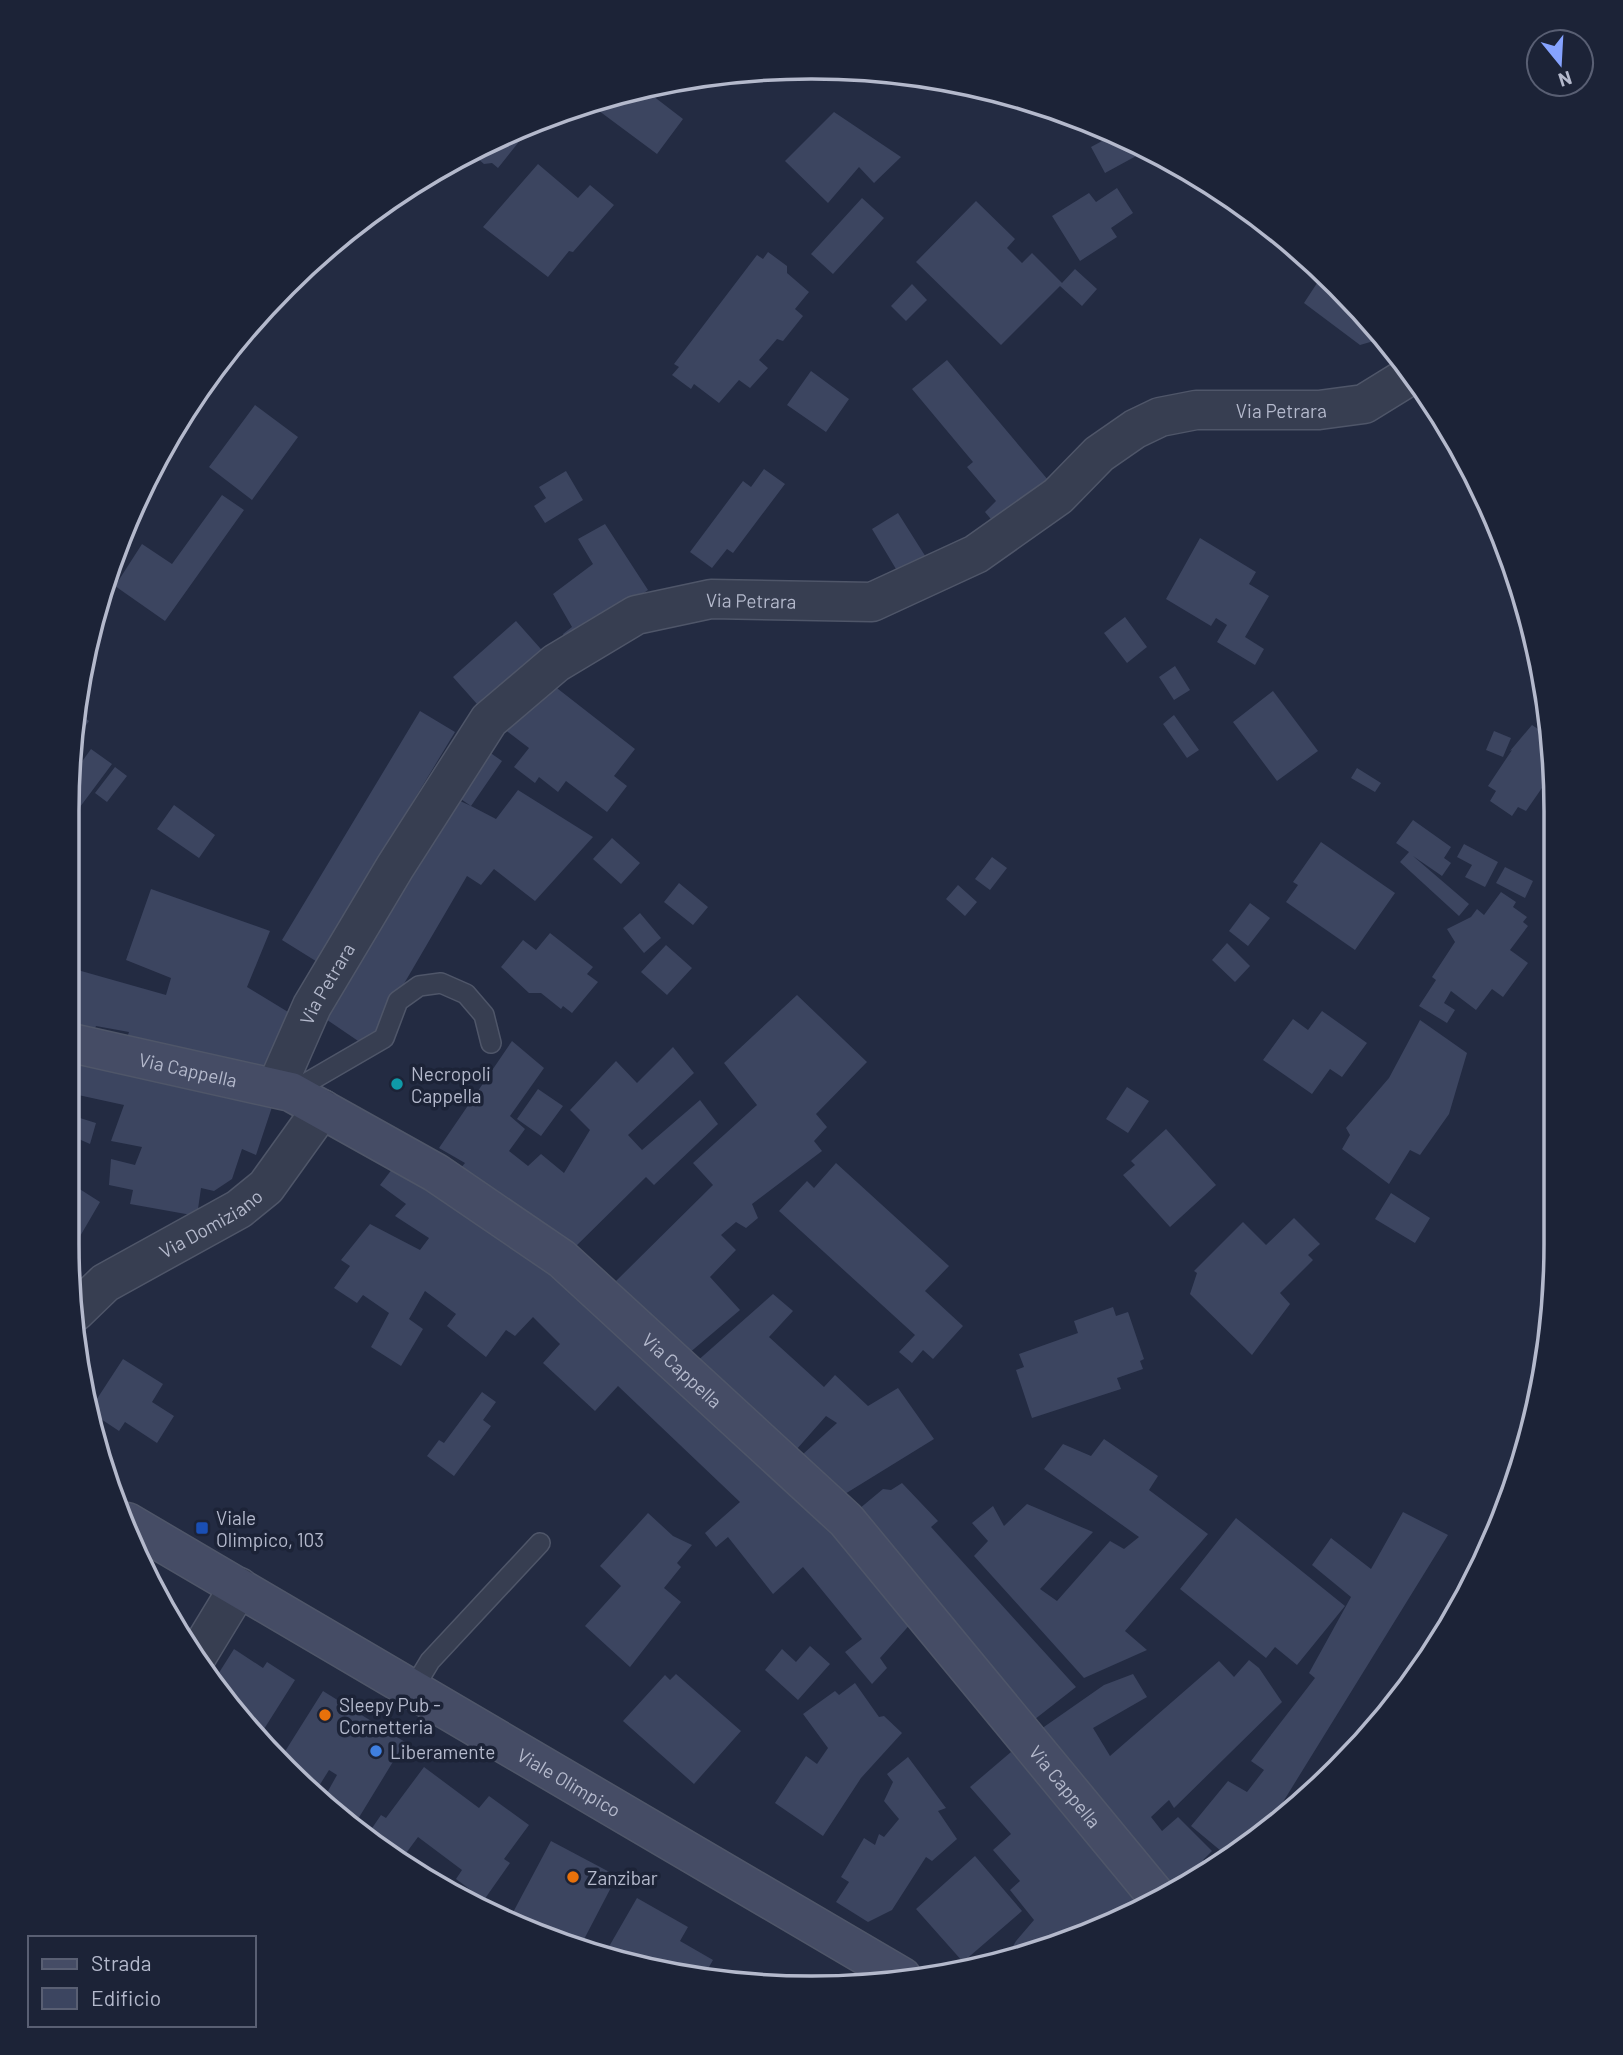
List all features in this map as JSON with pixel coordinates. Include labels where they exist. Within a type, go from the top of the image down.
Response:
[{"type":"street","name":"Via Petrara","points":[[297,1096],[312,1006],[395,867],[489,720],[556,663],[636,615],[711,599],[873,602],[976,554],[1058,496],[1099,454],[1135,429],[1160,417],[1196,410],[1319,410],[1364,404],[1404,380]]},
{"type":"street","name":"Via Cappella","points":[[79,1045],[297,1096],[436,1173],[562,1259],[846,1520],[1153,1892]]},
{"type":"street","name":"Via Domiziano","points":[[82,1306],[105,1283],[239,1209],[266,1187],[297,1096]]},
{"type":"street","name":"Viale Olimpico","points":[[137,1528],[893,1971]]},
{"type":"street","points":[[201,1649],[239,1587]]},
{"type":"lane","points":[[297,1096],[384,1038],[398,1001],[419,986],[441,983],[466,993],[484,1015],[491,1043]]},
{"type":"lane","points":[[413,1689],[430,1661],[540,1543]]},
{"type":"building","points":[[654,97],[683,119],[657,154],[599,111]]},
{"type":"building","points":[[834,112],[901,157],[874,183],[859,167],[828,203],[785,161]]},
{"type":"building","points":[[521,139],[498,168],[492,163],[484,164],[478,159]]},
{"type":"building","points":[[1104,140],[1138,155],[1105,173],[1091,147]]},
{"type":"building","points":[[538,164],[578,198],[590,185],[614,205],[548,277],[483,227]]},
{"type":"building","points":[[1117,188],[1133,213],[1111,228],[1117,237],[1080,261],[1052,216],[1089,193],[1096,202]]},
{"type":"building","points":[[862,198],[884,218],[833,274],[811,254]]},
{"type":"building","points":[[976,201],[1015,239],[1007,248],[1022,263],[1032,253],[1062,283],[1075,269],[1097,289],[1082,306],[1060,286],[1001,345],[916,262]]},
{"type":"building","points":[[768,252],[787,266],[787,273],[809,292],[795,309],[803,316],[783,341],[777,339],[759,360],[768,368],[750,388],[739,380],[719,403],[694,384],[691,389],[672,375],[679,367],[674,364],[757,255],[763,259]]},
{"type":"building","points":[[1318,282],[1373,341],[1360,345],[1304,303]]},
{"type":"building","points":[[912,284],[927,300],[906,321],[891,306]]},
{"type":"building","points":[[947,360],[1054,487],[1001,531],[985,512],[996,501],[967,467],[973,462],[912,389]]},
{"type":"building","points":[[811,371],[849,399],[826,432],[787,405]]},
{"type":"building","points":[[255,405],[298,437],[252,500],[209,467]]},
{"type":"building","points":[[764,469],[785,484],[733,553],[727,549],[712,568],[690,552],[743,481],[751,487]]},
{"type":"building","points":[[566,471],[583,500],[545,523],[534,506],[546,498],[539,487]]},
{"type":"building","points":[[222,495],[244,510],[165,621],[115,586],[142,544],[172,564]]},
{"type":"building","points":[[898,513],[929,562],[902,579],[872,529]]},
{"type":"building","points":[[605,524],[648,590],[568,646],[563,634],[572,627],[553,594],[593,564],[578,539]]},
{"type":"building","points":[[1200,538],[1256,572],[1249,584],[1269,596],[1245,637],[1264,649],[1255,665],[1217,642],[1227,625],[1216,618],[1211,626],[1166,599]]},
{"type":"building","points":[[1125,617],[1147,647],[1127,663],[1104,633]]},
{"type":"building","points":[[516,621],[548,657],[485,713],[453,677]]},
{"type":"building","points":[[1175,666],[1190,690],[1174,700],[1159,677]]},
{"type":"building","points":[[544,678],[635,749],[614,776],[627,786],[607,812],[566,781],[558,792],[539,777],[535,783],[514,767],[529,748],[504,729]]},
{"type":"building","points":[[1273,691],[1318,751],[1277,781],[1233,722]]},
{"type":"building","points":[[420,711],[455,732],[406,813],[416,820],[327,968],[282,940]]},
{"type":"building","points":[[1174,715],[1199,750],[1187,758],[1163,724]]},
{"type":"building","points":[[1532,725],[1539,730],[1543,786],[1526,811],[1518,807],[1512,816],[1490,801],[1496,791],[1488,786],[1512,750],[1510,751]]},
{"type":"building","points":[[1494,731],[1511,738],[1503,757],[1486,750]]},
{"type":"building","points":[[482,747],[502,761],[471,806],[452,793]]},
{"type":"building","points":[[91,749],[112,764],[80,807],[79,806],[80,764]]},
{"type":"building","points":[[115,767],[127,776],[107,802],[95,793]]},
{"type":"building","points":[[1357,768],[1381,783],[1375,792],[1351,778]]},
{"type":"building","points":[[518,790],[593,837],[535,901],[494,869],[481,885],[467,876],[367,1047],[317,1013],[458,800],[496,819]]},
{"type":"building","points":[[174,805],[215,835],[199,858],[157,829]]},
{"type":"building","points":[[1413,820],[1451,847],[1444,858],[1451,863],[1442,876],[1413,856],[1469,904],[1459,916],[1400,862],[1409,852],[1396,843]]},
{"type":"building","points":[[612,838],[640,863],[621,884],[593,859]]},
{"type":"building","points":[[1321,842],[1395,893],[1355,950],[1286,902],[1298,885],[1293,882]]},
{"type":"building","points":[[1464,844],[1498,862],[1485,887],[1465,877],[1472,865],[1457,857]]},
{"type":"building","points":[[992,857],[1007,868],[990,890],[975,879]]},
{"type":"building","points":[[1505,867],[1533,881],[1525,898],[1496,883]]},
{"type":"building","points":[[679,883],[708,907],[693,925],[664,902]]},
{"type":"building","points":[[958,885],[977,902],[965,916],[946,899]]},
{"type":"building","points":[[151,889],[270,931],[247,987],[293,1015],[264,1071],[125,1044],[129,1032],[96,1026],[92,1036],[79,1033],[79,970],[166,995],[171,978],[126,960]]},
{"type":"building","points":[[1501,892],[1516,902],[1513,907],[1527,917],[1523,922],[1528,926],[1510,950],[1528,963],[1503,997],[1492,989],[1476,1010],[1451,991],[1444,1003],[1455,1010],[1447,1023],[1419,1006],[1436,980],[1432,977],[1455,942],[1447,929],[1471,917],[1477,909],[1484,915]]},
{"type":"building","points":[[1250,903],[1270,918],[1248,946],[1229,931]]},
{"type":"building","points":[[640,913],[661,938],[644,953],[623,928]]},
{"type":"building","points":[[550,933],[593,967],[587,974],[598,982],[572,1013],[563,1006],[561,1009],[541,993],[529,993],[501,967],[523,940],[536,950]]},
{"type":"building","points":[[1227,943],[1250,966],[1235,982],[1212,960]]},
{"type":"building","points":[[666,945],[692,968],[667,995],[641,972]]},
{"type":"building","points":[[797,995],[867,1062],[816,1114],[827,1127],[814,1141],[822,1151],[752,1204],[758,1218],[746,1228],[736,1222],[721,1235],[736,1250],[710,1277],[740,1310],[688,1354],[616,1281],[713,1185],[693,1163],[757,1105],[724,1063]]},
{"type":"building","points":[[1322,1011],[1367,1043],[1342,1077],[1330,1069],[1312,1094],[1263,1060],[1293,1019],[1308,1030]]},
{"type":"building","points":[[1420,1020],[1467,1053],[1449,1114],[1420,1155],[1410,1150],[1389,1184],[1342,1149],[1350,1135],[1346,1128],[1389,1078]]},
{"type":"building","points":[[512,1041],[544,1068],[510,1116],[525,1129],[509,1151],[528,1166],[541,1154],[564,1173],[590,1130],[570,1110],[616,1061],[637,1083],[673,1047],[694,1073],[628,1135],[642,1150],[700,1100],[718,1124],[654,1185],[646,1177],[570,1252],[459,1170],[465,1163],[439,1148]]},
{"type":"building","points":[[79,1058],[274,1101],[256,1155],[242,1149],[232,1179],[214,1191],[201,1188],[197,1216],[130,1204],[133,1190],[109,1185],[111,1159],[135,1165],[142,1147],[111,1141],[124,1105],[79,1095]]},
{"type":"building","points":[[1127,1087],[1149,1101],[1128,1133],[1106,1119]]},
{"type":"building","points":[[538,1089],[563,1106],[541,1136],[517,1119]]},
{"type":"building","points":[[79,1118],[96,1123],[90,1144],[79,1139]]},
{"type":"building","points":[[1166,1129],[1216,1185],[1170,1227],[1123,1175],[1135,1165],[1131,1161]]},
{"type":"building","points":[[399,1160],[537,1249],[784,1480],[914,1620],[880,1658],[887,1668],[872,1684],[845,1652],[862,1639],[803,1567],[773,1594],[728,1537],[716,1547],[705,1533],[740,1502],[618,1386],[595,1411],[543,1363],[560,1344],[533,1317],[515,1336],[506,1330],[486,1357],[447,1326],[456,1314],[425,1291],[409,1319],[423,1329],[401,1366],[371,1347],[389,1313],[363,1295],[357,1303],[334,1288],[350,1266],[341,1260],[370,1224],[420,1250],[429,1238],[395,1216],[406,1204],[380,1185]]},
{"type":"building","points":[[836,1163],[949,1266],[925,1291],[963,1326],[933,1359],[923,1350],[912,1363],[899,1352],[915,1335],[779,1211],[807,1181],[814,1188]]},
{"type":"building","points":[[79,1189],[100,1202],[79,1238]]},
{"type":"building","points":[[1391,1193],[1430,1218],[1415,1243],[1375,1219]]},
{"type":"building","points":[[1294,1218],[1320,1244],[1308,1255],[1313,1260],[1280,1293],[1290,1304],[1252,1355],[1190,1294],[1197,1273],[1194,1271],[1243,1222],[1266,1245]]},
{"type":"building","points":[[773,1294],[793,1311],[769,1337],[824,1387],[835,1375],[868,1406],[898,1388],[934,1439],[840,1497],[802,1455],[837,1423],[826,1416],[796,1450],[695,1363]]},
{"type":"building","points":[[1113,1307],[1116,1316],[1128,1312],[1144,1359],[1140,1361],[1143,1369],[1117,1378],[1121,1389],[1032,1418],[1016,1370],[1024,1367],[1019,1354],[1078,1333],[1074,1321]]},
{"type":"building","points":[[123,1359],[163,1384],[152,1402],[174,1416],[157,1443],[125,1422],[119,1431],[101,1419],[96,1400]]},
{"type":"building","points":[[482,1392],[496,1402],[483,1420],[491,1426],[454,1476],[427,1456],[439,1440],[444,1443]]},
{"type":"building","points":[[1104,1439],[1158,1476],[1149,1490],[1208,1534],[1125,1631],[1147,1650],[1084,1678],[974,1556],[988,1541],[972,1523],[993,1506],[1004,1526],[1027,1504],[1093,1532],[1040,1589],[1057,1601],[1110,1541],[1124,1549],[1139,1537],[1044,1469],[1063,1444],[1091,1456]]},
{"type":"building","points":[[902,1483],[938,1521],[931,1527],[1076,1687],[1030,1723],[859,1509],[883,1489],[891,1490]]},
{"type":"building","points":[[1403,1512],[1448,1535],[1280,1806],[1221,1851],[1191,1826],[1228,1781],[1247,1792],[1264,1770],[1251,1761],[1315,1678],[1309,1673],[1351,1597],[1312,1565],[1331,1538],[1371,1569]]},
{"type":"building","points":[[648,1513],[673,1536],[692,1545],[677,1563],[681,1567],[664,1588],[681,1602],[630,1667],[585,1626],[621,1586],[600,1566]]},
{"type":"building","points":[[1236,1518],[1345,1606],[1297,1665],[1275,1647],[1266,1658],[1180,1589]]},
{"type":"building","points":[[810,1646],[830,1664],[798,1700],[765,1670],[782,1649],[796,1662]]},
{"type":"building","points":[[234,1649],[263,1668],[267,1662],[295,1680],[264,1730],[218,1674]]},
{"type":"building","points":[[1249,1660],[1259,1668],[1282,1702],[1174,1808],[1169,1800],[1151,1817],[1162,1831],[1178,1817],[1212,1851],[1203,1860],[1205,1862],[1162,1887],[1041,1729],[1104,1685],[1133,1674],[1147,1697],[1093,1728],[1110,1756],[1219,1661],[1234,1677]]},
{"type":"building","points":[[676,1674],[741,1731],[694,1784],[623,1721],[665,1675],[670,1680]]},
{"type":"building","points":[[855,1683],[879,1717],[884,1716],[902,1733],[861,1778],[823,1836],[775,1803],[806,1756],[817,1764],[828,1748],[803,1714],[835,1691],[839,1695]]},
{"type":"building","points":[[323,1691],[405,1742],[358,1819],[327,1793],[337,1775],[329,1770],[319,1786],[284,1753]]},
{"type":"building","points":[[1011,1752],[1142,1898],[1092,1920],[1012,1948],[1034,1920],[1010,1890],[1020,1881],[993,1850],[1011,1834],[970,1787]]},
{"type":"building","points":[[908,1757],[946,1808],[938,1811],[957,1839],[932,1861],[926,1857],[892,1910],[868,1922],[836,1902],[849,1882],[841,1877],[864,1838],[875,1845],[879,1834],[884,1837],[899,1819],[884,1801],[893,1782],[887,1774]]},
{"type":"building","points":[[424,1767],[479,1808],[489,1796],[529,1825],[504,1859],[510,1863],[484,1900],[456,1879],[462,1870],[418,1837],[405,1854],[371,1829],[381,1815],[386,1818]]},
{"type":"building","points":[[551,1841],[617,1876],[584,1939],[513,1912]]},
{"type":"building","points":[[975,1856],[1022,1911],[966,1959],[961,1960],[916,1909]]},
{"type":"building","points":[[637,1898],[688,1927],[680,1941],[713,1960],[708,1969],[609,1947]]},
{"type":"place","name":"Necropoli Cappella","points":[[397,1084]]},
{"type":"place","name":"Viale Olimpico, 103","points":[[202,1528]]},
{"type":"place","name":"Sleepy Pub - Cornetteria","points":[[325,1715]]},
{"type":"place","name":"Liberamente","points":[[376,1751]]},
{"type":"place","name":"Zanzibar","points":[[573,1877]]}]
